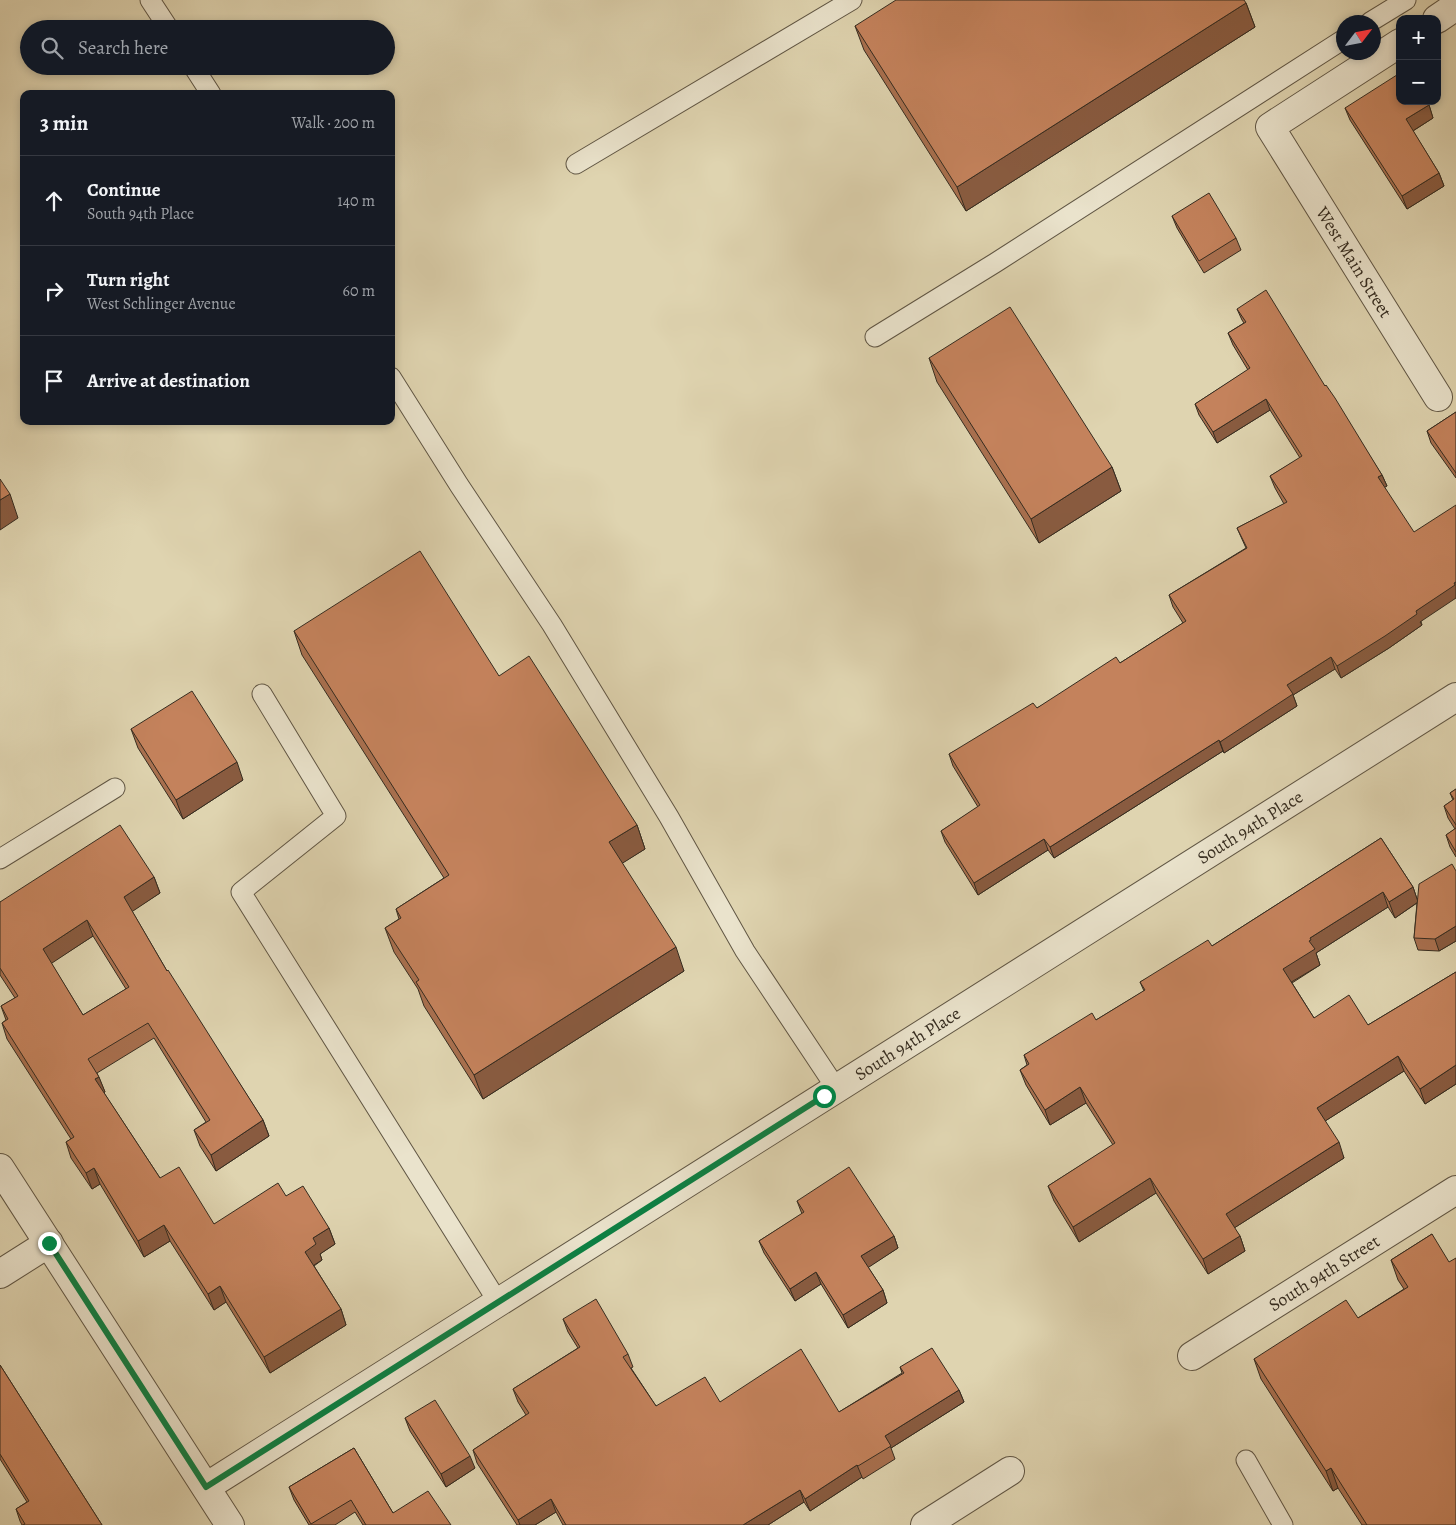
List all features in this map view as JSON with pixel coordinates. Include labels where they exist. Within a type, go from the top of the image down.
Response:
[{"type":"street","points":[[1441,16],[1456,6]]},
{"type":"street","name":"West Main Street","points":[[1396,46],[1270,128],[1438,397]]},
{"type":"street","name":"South 94th Place","points":[[206,1487],[1456,696]]},
{"type":"street","points":[[0,1168],[230,1525]]},
{"type":"street","name":"South 94th Street","points":[[1192,1356],[1456,1190]]},
{"type":"street","points":[[0,1274],[49,1243]]},
{"type":"street","points":[[925,1525],[1010,1471]]},
{"type":"lane","points":[[150,0],[163,20]]},
{"type":"lane","points":[[576,164],[852,0]]},
{"type":"lane","points":[[1381,15],[1406,0]]},
{"type":"lane","points":[[875,337],[995,263],[1336,44]]},
{"type":"lane","points":[[199,75],[208,90]]},
{"type":"lane","points":[[395,383],[459,485],[552,625],[669,817],[745,951],[836,1088]]},
{"type":"lane","points":[[262,694],[336,816],[241,892],[498,1302]]},
{"type":"lane","points":[[0,860],[115,788]]},
{"type":"lane","points":[[1246,1460],[1283,1525]]},
{"type":"building","points":[[896,0],[1244,0],[1246,3],[957,187],[855,26]]},
{"type":"building","points":[[1396,76],[1396,105],[1429,105],[1406,119],[1439,173],[1402,196],[1345,108]]},
{"type":"building","points":[[1209,193],[1236,238],[1199,261],[1172,216]]},
{"type":"building","points":[[1266,290],[1325,386],[1335,398],[1382,475],[1378,477],[1414,532],[1456,505],[1455,585],[1416,611],[1417,614],[1385,636],[1337,666],[1331,657],[1287,685],[1293,694],[1220,742],[1219,740],[1050,847],[1044,839],[974,883],[941,831],[980,805],[949,754],[1033,703],[1037,708],[1116,657],[1120,663],[1186,621],[1169,595],[1247,548],[1237,528],[1287,502],[1270,476],[1302,456],[1266,399],[1213,432],[1195,404],[1250,368],[1228,333],[1246,322],[1237,309]]},
{"type":"building","points":[[1010,307],[1112,467],[1031,519],[929,358]]},
{"type":"building","points":[[1456,412],[1456,473],[1427,431]]},
{"type":"building","points":[[0,479],[10,494],[0,500]]},
{"type":"building","points":[[420,551],[499,676],[529,656],[637,825],[609,842],[676,947],[474,1075],[416,982],[419,980],[385,928],[401,918],[396,909],[449,875],[294,631]]},
{"type":"building","points":[[192,691],[237,762],[176,800],[131,729]]},
{"type":"building","points":[[1456,789],[1456,825],[1444,806],[1454,799],[1450,793]]},
{"type":"building","points":[[120,825],[154,877],[124,897],[167,971],[263,1120],[211,1155],[194,1130],[210,1120],[148,1023],[88,1059],[99,1077],[95,1079],[160,1178],[179,1167],[214,1224],[278,1183],[286,1196],[303,1186],[329,1228],[313,1238],[316,1244],[305,1252],[341,1309],[264,1357],[220,1286],[208,1294],[164,1225],[138,1241],[94,1168],[86,1173],[66,1142],[74,1137],[2,1023],[8,1019],[1,1006],[18,996],[0,968],[0,902]],"holes":[[[87,920],[129,987],[83,1015],[43,949]]]},
{"type":"building","points":[[1456,828],[1456,852],[1446,835]]},
{"type":"building","points":[[1381,838],[1413,887],[1389,902],[1383,892],[1310,938],[1311,940],[1309,941],[1315,949],[1283,969],[1314,1018],[1349,995],[1368,1025],[1456,972],[1456,1065],[1420,1089],[1398,1056],[1317,1108],[1339,1142],[1226,1214],[1240,1236],[1203,1259],[1150,1178],[1073,1227],[1048,1186],[1115,1143],[1080,1087],[1045,1110],[1020,1070],[1029,1064],[1024,1055],[1092,1013],[1096,1020],[1145,990],[1140,982],[1208,940],[1212,946]]},
{"type":"building","points":[[1452,864],[1456,871],[1456,926],[1435,939],[1414,938],[1419,884]]},
{"type":"building","points":[[849,1167],[894,1236],[861,1256],[883,1290],[843,1315],[816,1272],[790,1289],[759,1241],[804,1212],[797,1201]]},
{"type":"building","points":[[1432,1234],[1449,1262],[1456,1258],[1456,1525],[1367,1525],[1331,1468],[1326,1471],[1254,1359],[1346,1300],[1358,1318],[1408,1287],[1391,1260]]},
{"type":"building","points":[[596,1299],[628,1354],[623,1357],[656,1406],[705,1377],[720,1402],[801,1349],[839,1412],[904,1373],[900,1367],[932,1348],[959,1390],[885,1436],[891,1446],[857,1465],[805,1499],[800,1490],[743,1525],[566,1525],[551,1499],[518,1520],[473,1450],[529,1413],[513,1389],[580,1347],[563,1319]]},
{"type":"building","points":[[0,1365],[102,1525],[23,1525],[25,1524],[16,1509],[29,1501],[0,1454]]},
{"type":"building","points":[[435,1400],[470,1456],[441,1474],[405,1418]]},
{"type":"building","points":[[354,1448],[393,1513],[428,1491],[451,1525],[366,1525],[351,1500],[311,1524],[289,1487]]},
{"type":"route","points":[[49,1243],[206,1487],[824,1096]]}]
